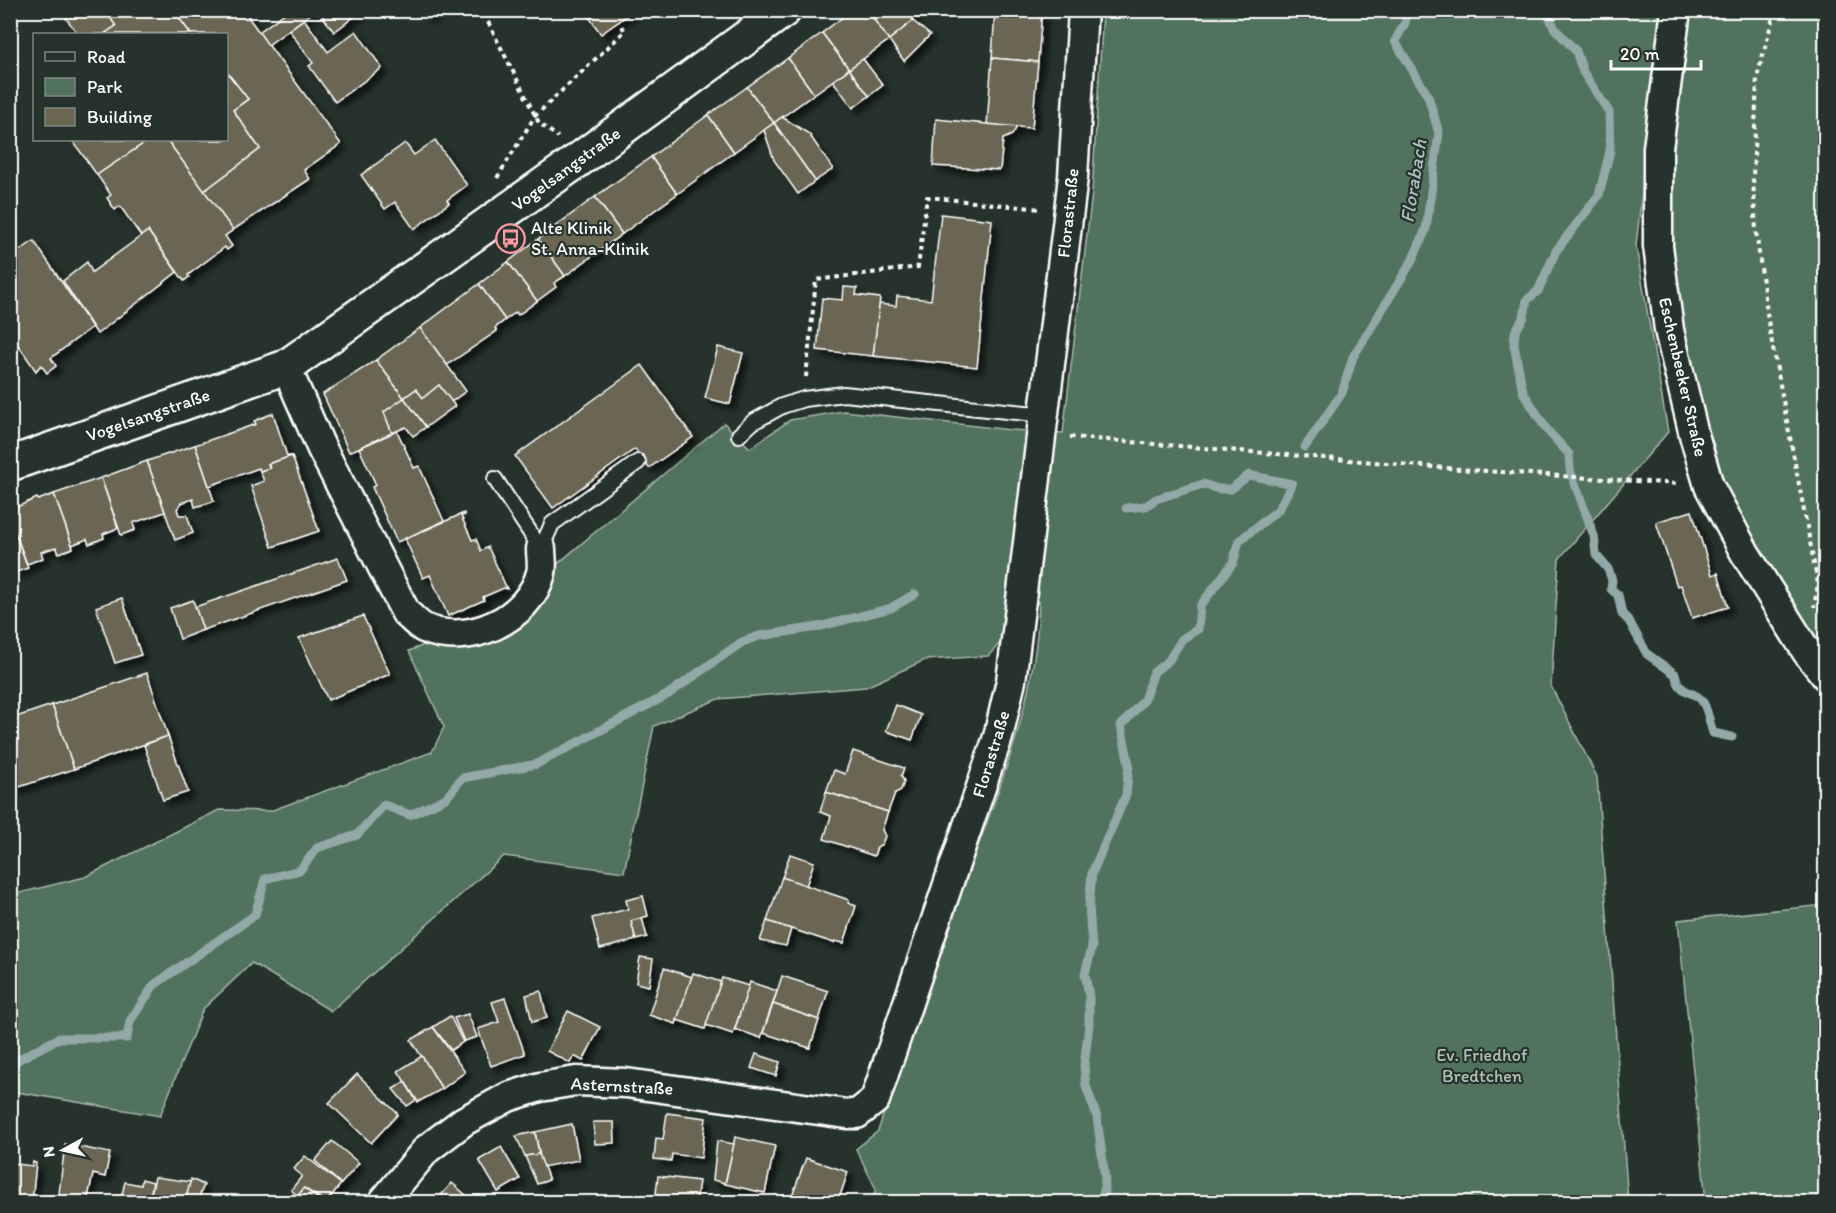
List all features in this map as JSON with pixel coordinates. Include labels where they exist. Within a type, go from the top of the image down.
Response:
[{"type":"street","name":"Vogelsangstraße","points":[[10,464],[286,367],[584,156],[784,10]]},
{"type":"street","name":"Florastraße","points":[[884,1080],[998,737],[1011,681],[1068,212],[1083,10]]},
{"type":"street","name":"Eschenbeeker Straße","points":[[1676,10],[1658,148],[1658,246],[1669,330],[1694,435],[1709,486],[1745,553],[1807,652],[1826,676]]},
{"type":"street","points":[[286,367],[321,447],[406,613],[423,627],[439,633],[480,630],[501,622],[515,613],[535,587],[541,571],[541,549]]},
{"type":"street","name":"Asternstraße","points":[[383,1203],[427,1149],[464,1121],[508,1097],[540,1087],[576,1081],[626,1083],[857,1114],[875,1100],[884,1080]]},
{"type":"lane","points":[[739,435],[753,422],[782,406],[804,399],[844,394],[1043,424]]},
{"type":"lane","points":[[541,549],[552,524],[638,462]]},
{"type":"lane","points":[[495,479],[541,549]]},
{"type":"path","points":[[1775,10],[1757,77],[1753,179],[1756,231],[1769,327],[1818,584],[1807,652]]},
{"type":"path","points":[[488,22],[539,123],[584,156]]},
{"type":"path","points":[[493,184],[535,116],[625,31],[619,22]]},
{"type":"path","points":[[804,399],[816,280],[918,267],[927,197],[1068,212]]},
{"type":"path","points":[[1043,424],[1471,470],[1709,486]]},
{"type":"green space","name":"Ev. Friedhof Bredtchen","points":[[1103,11],[1662,11],[1636,246],[1668,432],[1559,559],[1551,686],[1597,777],[1628,1202],[871,1202],[876,1189],[856,1149],[878,1131],[935,963],[1010,758],[1030,681],[1039,602],[988,656],[925,660],[866,687],[718,699],[654,726],[624,872],[504,856],[331,1011],[252,963],[203,1009],[160,1116],[11,1091],[11,895],[85,877],[219,810],[270,811],[432,752],[444,727],[409,651],[424,645],[464,643],[724,423],[750,448],[790,420],[844,411],[1011,430],[1063,433],[1092,193]]},
{"type":"green space","points":[[1683,11],[1825,11],[1825,657],[1733,507],[1698,416],[1677,308],[1666,213]]},
{"type":"green space","points":[[1825,905],[1825,1202],[1706,1202],[1678,920]]},
{"type":"building","points":[[60,10],[105,10],[116,26],[106,33],[77,33]]},
{"type":"building","points":[[105,10],[180,10],[184,16],[180,19],[190,33],[106,33],[116,26]]},
{"type":"building","points":[[191,10],[255,10],[248,17],[341,144],[304,170],[310,179],[233,230],[204,191],[260,149],[233,110],[248,99],[228,74],[228,33],[190,33],[180,19]]},
{"type":"building","points":[[289,10],[316,10],[268,45],[259,32]]},
{"type":"building","points":[[318,10],[363,10],[334,32]]},
{"type":"building","points":[[422,10],[439,10],[428,19]]},
{"type":"building","points":[[584,10],[635,10],[601,34]]},
{"type":"building","points":[[852,10],[867,10],[889,40],[849,69],[822,33]]},
{"type":"building","points":[[867,10],[918,10],[911,16],[913,21],[889,40]]},
{"type":"building","points":[[995,10],[1042,10],[1038,62],[992,58]]},
{"type":"building","points":[[304,19],[328,52],[356,31],[382,68],[335,102],[309,66],[313,63],[289,30]]},
{"type":"building","points":[[913,21],[930,35],[904,61],[889,40]]},
{"type":"building","points":[[822,33],[849,69],[814,94],[788,58]]},
{"type":"building","points":[[788,58],[814,94],[774,123],[747,87]]},
{"type":"building","points":[[992,58],[1038,62],[1032,128],[987,125]]},
{"type":"building","points":[[863,59],[883,85],[869,96],[849,69]]},
{"type":"building","points":[[849,69],[869,96],[853,108],[833,81]]},
{"type":"building","points":[[228,74],[248,99],[233,110],[260,149],[204,191],[168,141],[228,141]]},
{"type":"building","points":[[747,87],[774,123],[734,152],[708,115]]},
{"type":"building","points":[[708,115],[734,152],[677,194],[651,157]]},
{"type":"building","points":[[782,117],[809,134],[833,169],[815,181],[774,123]]},
{"type":"building","points":[[936,119],[1017,127],[1012,135],[1003,139],[1000,170],[933,166]]},
{"type":"building","points":[[774,123],[815,181],[798,194],[774,160],[764,130]]},
{"type":"building","points":[[435,140],[467,185],[447,200],[449,203],[414,229],[395,202],[385,209],[361,175],[405,143],[414,155]]},
{"type":"building","points":[[73,141],[148,141],[97,175]]},
{"type":"building","points":[[148,141],[168,141],[233,230],[225,236],[232,246],[227,250],[225,247],[188,275],[189,277],[184,281],[148,231],[141,236],[120,206],[115,210],[107,198],[111,195],[97,175]]},
{"type":"building","points":[[651,157],[677,194],[622,234],[595,197]]},
{"type":"building","points":[[595,197],[622,234],[565,276],[538,239]]},
{"type":"building","points":[[941,214],[992,220],[977,367],[873,356],[879,304],[896,306],[897,296],[931,300]]},
{"type":"building","points":[[148,231],[177,272],[97,334],[63,281],[87,262],[92,272]]},
{"type":"building","points":[[538,239],[565,276],[554,283],[556,287],[537,301],[508,262]]},
{"type":"building","points":[[34,241],[92,327],[51,358],[56,366],[47,373],[41,365],[36,371],[10,333],[10,257]]},
{"type":"building","points":[[508,262],[537,301],[518,315],[516,312],[505,320],[479,284]]},
{"type":"building","points":[[479,284],[505,320],[495,328],[497,331],[447,365],[420,328]]},
{"type":"building","points":[[844,287],[857,288],[856,295],[880,298],[873,356],[817,350],[822,298],[843,300]]},
{"type":"building","points":[[420,328],[466,391],[451,402],[439,385],[423,398],[416,389],[404,398],[376,360]]},
{"type":"building","points":[[718,347],[743,353],[730,404],[705,398]]},
{"type":"building","points":[[376,360],[404,398],[384,412],[392,433],[349,452],[323,394]]},
{"type":"building","points":[[642,365],[693,437],[649,468],[635,449],[553,508],[515,456]]},
{"type":"building","points":[[439,385],[455,406],[426,427],[404,398],[416,389],[423,398]]},
{"type":"building","points":[[404,398],[426,427],[413,436],[406,427],[392,433],[384,412]]},
{"type":"building","points":[[273,413],[287,456],[292,456],[268,464],[270,468],[260,471],[259,468],[209,486],[195,445],[256,424],[254,421]]},
{"type":"building","points":[[397,431],[414,468],[419,466],[444,521],[397,542],[372,487],[376,485],[359,448]]},
{"type":"building","points":[[195,445],[214,501],[195,507],[193,499],[181,503],[177,509],[179,515],[187,515],[193,533],[175,540],[147,461]]},
{"type":"building","points":[[292,456],[319,531],[272,547],[251,486],[264,481],[260,471],[270,468],[268,464]]},
{"type":"building","points":[[147,461],[165,512],[133,523],[135,530],[121,535],[101,478]]},
{"type":"building","points":[[101,478],[118,528],[103,534],[104,538],[89,544],[87,539],[72,545],[54,494]]},
{"type":"building","points":[[54,494],[73,548],[59,553],[56,547],[41,552],[43,558],[27,564],[10,519],[10,510],[37,498],[38,500]]},
{"type":"building","points":[[1692,511],[1712,575],[1718,573],[1728,607],[1692,618],[1681,585],[1677,586],[1656,522]]},
{"type":"building","points":[[464,513],[465,515],[461,516],[472,540],[476,539],[481,551],[488,547],[507,589],[504,588],[483,597],[484,600],[448,616],[430,575],[423,578],[405,539]]},
{"type":"building","points":[[10,519],[28,568],[13,573],[10,567]]},
{"type":"building","points":[[338,558],[347,580],[203,630],[195,607]]},
{"type":"building","points":[[122,598],[141,655],[115,663],[96,607]]},
{"type":"building","points":[[193,600],[203,630],[180,639],[170,608]]},
{"type":"building","points":[[363,616],[390,674],[328,700],[299,638]]},
{"type":"building","points":[[147,673],[168,736],[74,769],[52,705]]},
{"type":"building","points":[[52,705],[74,769],[10,790],[10,719]]},
{"type":"building","points":[[896,705],[921,715],[912,740],[886,731]]},
{"type":"building","points":[[168,736],[188,792],[163,800],[144,745]]},
{"type":"building","points":[[853,751],[904,768],[901,776],[904,781],[901,790],[895,793],[888,812],[826,792],[834,770],[845,774]]},
{"type":"building","points":[[826,792],[888,812],[882,830],[885,836],[874,856],[824,839],[831,816],[820,812]]},
{"type":"building","points":[[790,854],[814,862],[806,886],[782,878]]},
{"type":"building","points":[[782,877],[849,900],[848,903],[856,906],[844,943],[835,941],[834,943],[767,921]]},
{"type":"building","points":[[643,896],[648,916],[631,921],[636,940],[600,949],[592,918],[628,909],[626,900]]},
{"type":"building","points":[[642,918],[647,937],[636,940],[631,921]]},
{"type":"building","points":[[767,921],[791,929],[786,946],[760,941]]},
{"type":"building","points":[[640,957],[653,959],[649,986],[636,983]]},
{"type":"building","points":[[664,968],[692,977],[676,1024],[649,1015]]},
{"type":"building","points":[[693,973],[721,982],[705,1029],[677,1020]]},
{"type":"building","points":[[782,976],[828,991],[819,1020],[773,1004]]},
{"type":"building","points":[[722,978],[749,986],[733,1034],[706,1025]]},
{"type":"building","points":[[750,982],[777,991],[761,1038],[735,1029]]},
{"type":"building","points":[[541,991],[547,1018],[532,1022],[526,995]]},
{"type":"building","points":[[505,998],[525,1054],[491,1066],[478,1029],[499,1022],[492,1002]]},
{"type":"building","points":[[773,1004],[819,1020],[810,1048],[763,1033]]},
{"type":"building","points":[[568,1011],[600,1027],[583,1061],[574,1056],[570,1063],[547,1051]]},
{"type":"building","points":[[468,1014],[477,1037],[464,1041],[454,1018]]},
{"type":"building","points":[[450,1016],[463,1042],[451,1050],[433,1027]]},
{"type":"building","points":[[433,1027],[465,1072],[442,1089],[411,1040]]},
{"type":"building","points":[[756,1054],[780,1062],[776,1076],[751,1068]]},
{"type":"building","points":[[422,1056],[442,1089],[418,1102],[398,1071]]},
{"type":"building","points":[[357,1074],[398,1114],[371,1143],[329,1103]]},
{"type":"building","points":[[405,1082],[416,1100],[407,1106],[393,1089]]},
{"type":"building","points":[[667,1113],[706,1118],[701,1158],[672,1154],[671,1161],[654,1159],[656,1138],[663,1139]]},
{"type":"building","points":[[593,1122],[614,1122],[615,1143],[595,1144]]},
{"type":"building","points":[[572,1124],[579,1160],[542,1167],[535,1132]]},
{"type":"building","points":[[535,1132],[539,1154],[525,1156],[516,1136]]},
{"type":"building","points":[[735,1137],[775,1146],[765,1193],[725,1184]]},
{"type":"building","points":[[332,1141],[359,1163],[341,1184],[315,1161]]},
{"type":"building","points":[[717,1141],[734,1144],[725,1183],[713,1180]]},
{"type":"building","points":[[65,1144],[110,1153],[105,1177],[93,1174],[87,1202],[58,1202]]},
{"type":"building","points":[[501,1147],[520,1179],[498,1192],[479,1160]]},
{"type":"building","points":[[539,1154],[549,1180],[537,1184],[525,1156]]},
{"type":"building","points":[[305,1156],[341,1184],[326,1202],[304,1188],[298,1196],[291,1190],[302,1176],[294,1169]]},
{"type":"building","points":[[806,1158],[848,1172],[838,1202],[800,1202],[791,1199]]},
{"type":"building","points":[[33,1162],[36,1163],[32,1202],[10,1202],[10,1163],[32,1166]]},
{"type":"building","points":[[658,1176],[699,1181],[696,1202],[655,1202]]},
{"type":"building","points":[[155,1177],[192,1182],[185,1202],[149,1202]]},
{"type":"building","points":[[142,1179],[153,1182],[149,1202],[120,1202],[125,1182],[141,1185]]},
{"type":"building","points":[[191,1179],[204,1185],[197,1202],[185,1202]]},
{"type":"building","points":[[452,1183],[474,1202],[435,1202]]},
{"type":"building","points":[[304,1188],[322,1202],[305,1202],[298,1196]]},
{"type":"waterway","name":"Florabach","points":[[1305,447],[1342,393],[1353,357],[1412,261],[1426,229],[1439,133],[1428,96],[1395,41],[1405,23],[1408,10]]},
{"type":"waterway","points":[[1546,10],[1555,29],[1576,51],[1583,72],[1609,112],[1610,151],[1599,195],[1556,251],[1538,291],[1527,300],[1524,317],[1515,332],[1514,345],[1523,392],[1547,430],[1569,454],[1570,470],[1594,536],[1596,555],[1608,569],[1612,580],[1611,589],[1618,595],[1622,614],[1629,621],[1647,654],[1675,674],[1681,687],[1697,696],[1704,704],[1713,733],[1732,737]]},
{"type":"waterway","points":[[1103,1202],[1105,1178],[1097,1117],[1086,1086],[1084,1066],[1089,1025],[1089,996],[1085,974],[1092,947],[1089,906],[1092,873],[1126,795],[1129,764],[1121,726],[1144,700],[1154,672],[1169,660],[1182,639],[1198,629],[1200,606],[1233,563],[1239,541],[1278,510],[1292,484],[1249,475],[1231,489],[1218,489],[1203,484],[1156,499],[1146,506],[1126,508]]},
{"type":"waterway","points":[[10,1064],[59,1038],[127,1038],[130,1021],[154,985],[255,915],[265,879],[300,870],[317,848],[357,835],[384,805],[410,815],[446,798],[462,778],[537,764],[667,695],[742,642],[759,636],[818,627],[891,608],[915,594]]},
{"type":"place","name":"Alte Klinik St. Anna-Klinik","points":[[510,238]]}]
